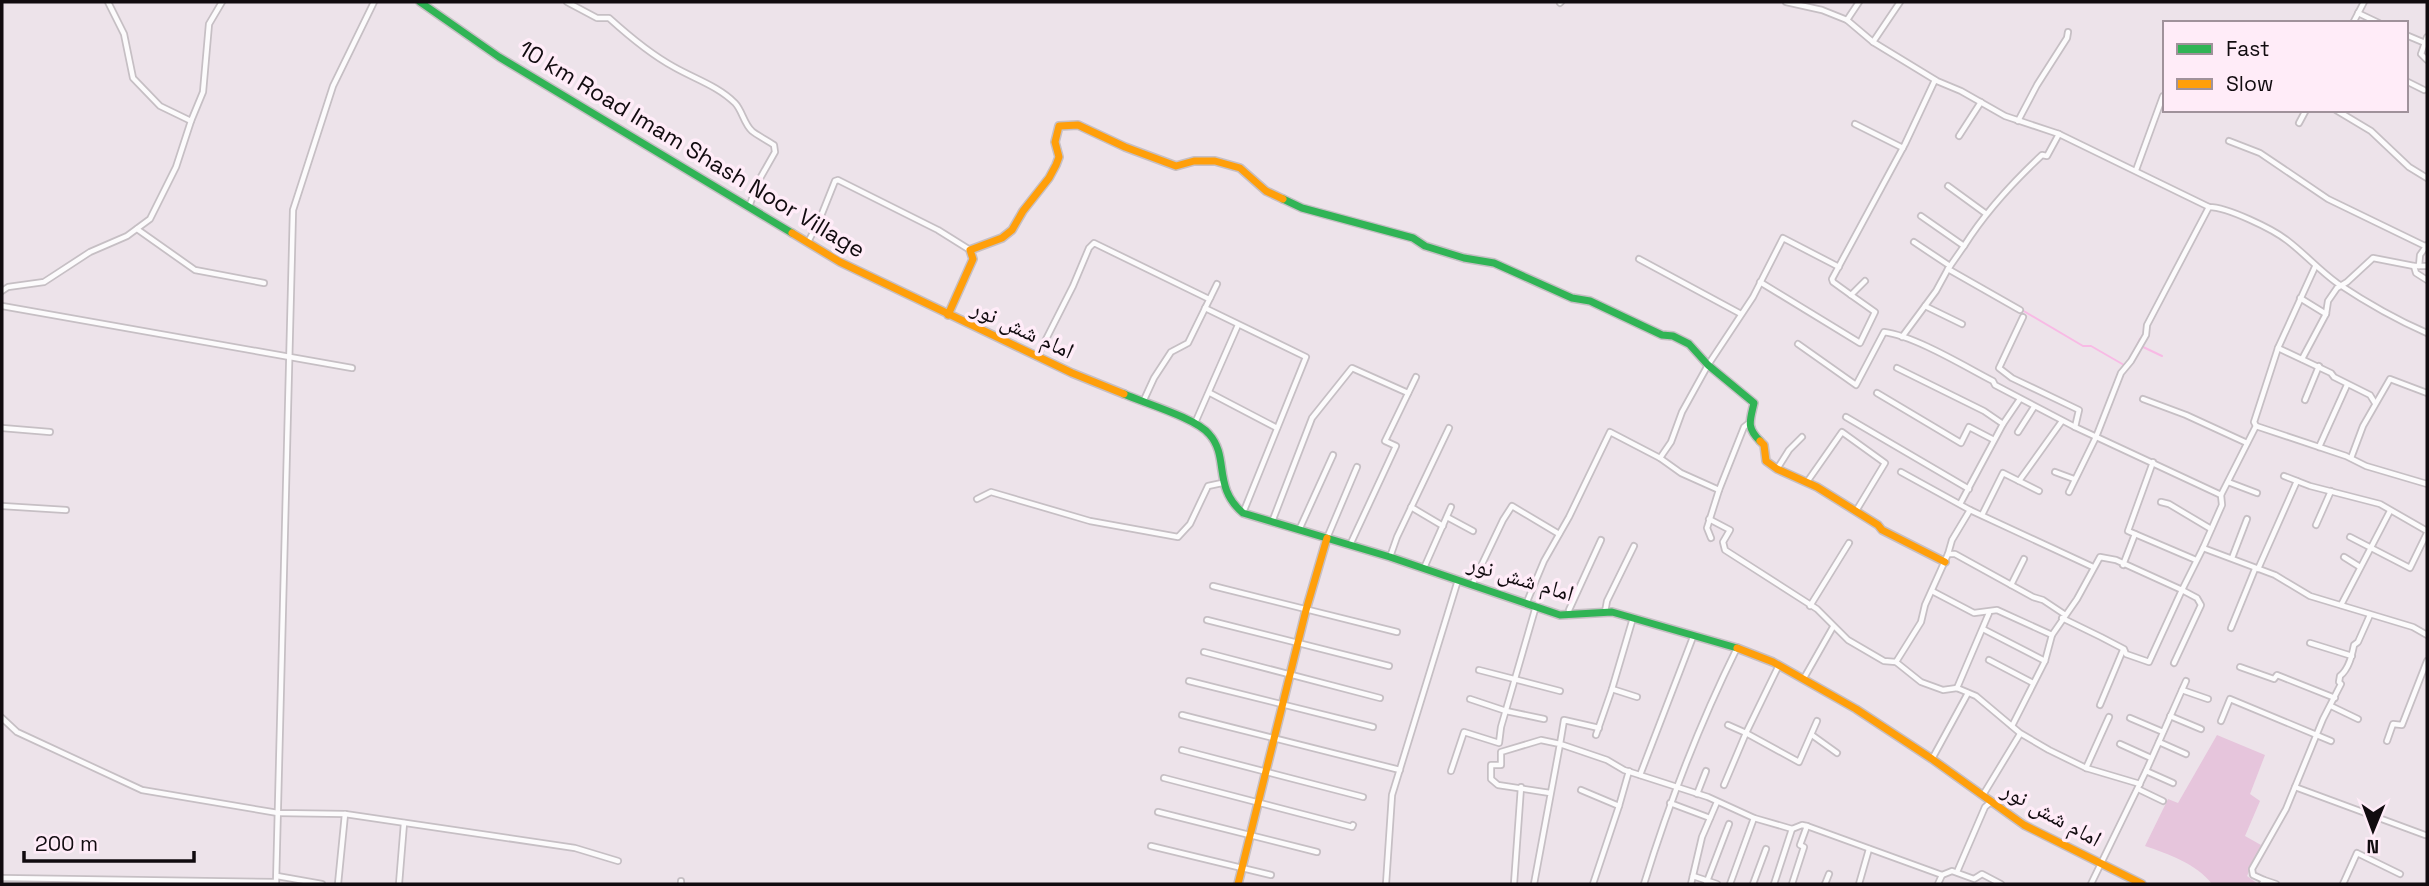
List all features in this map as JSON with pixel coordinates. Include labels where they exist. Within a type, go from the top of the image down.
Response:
[{"type":"street","points":[[108,2],[124,34],[133,78],[160,106],[191,121]]},
{"type":"street","points":[[2,291],[44,282],[90,252],[127,236],[150,219],[176,167],[203,92],[209,24],[222,2]]},
{"type":"street","points":[[276,881],[293,210],[333,86],[374,2]]},
{"type":"street","name":"10 km Road Imam Shash Noor Village","points":[[420,2],[499,57],[840,262],[949,315]]},
{"type":"street","points":[[567,2],[597,18],[609,19],[639,46],[722,93],[736,104],[752,131],[761,134],[775,145],[775,152],[758,182],[749,207]]},
{"type":"street","points":[[1786,2],[1822,10],[1847,20],[1873,42],[1935,80],[2005,116],[2059,134],[2209,207],[2232,212],[2286,240],[2315,267],[2340,284],[2427,332]]},
{"type":"street","points":[[1847,20],[1859,2]]},
{"type":"street","points":[[1873,42],[1900,2]]},
{"type":"street","points":[[2354,21],[2364,2]]},
{"type":"street","points":[[2358,13],[2375,21]]},
{"type":"street","points":[[2018,121],[2068,32]]},
{"type":"street","points":[[2408,36],[2426,40],[2421,54],[2427,60]]},
{"type":"street","points":[[1760,282],[1860,343],[1875,312],[1833,282],[1935,80]]},
{"type":"street","points":[[2408,82],[2424,90]]},
{"type":"street","points":[[2136,170],[2163,96]]},
{"type":"street","points":[[1959,136],[1981,102]]},
{"type":"street","points":[[2299,123],[2305,112]]},
{"type":"street","points":[[2339,112],[2371,131],[2409,167],[2427,178]]},
{"type":"street","points":[[1855,124],[1903,148]]},
{"type":"street","points":[[971,250],[982,243],[1005,237],[1013,229],[1025,207],[1045,187],[1059,157],[1055,148],[1055,137],[1059,126],[1078,125],[1125,147],[1176,166],[1194,160],[1215,161],[1240,168],[1266,191],[1302,208],[1413,238],[1426,246],[1464,258],[1494,263],[1572,298],[1590,301],[1662,335],[1673,336],[1689,344],[1708,365],[1754,403],[1751,432],[1764,445],[1766,461],[1777,469],[1807,482],[1882,530],[1947,558],[1955,554],[2043,600],[2063,616],[2124,649],[2126,654],[2149,662],[2222,505],[2221,495],[2256,426],[2254,422],[2278,348],[2315,267]]},
{"type":"street","points":[[1902,338],[1986,213],[2009,186],[2042,155],[2046,156],[2059,134]]},
{"type":"street","points":[[2229,141],[2260,153],[2328,200],[2426,246],[2420,255],[2416,272],[2427,280]]},
{"type":"street","points":[[808,242],[835,181],[838,180],[938,230],[971,250]]},
{"type":"street","points":[[1948,186],[1986,213]]},
{"type":"street","points":[[2068,492],[2096,437],[2121,373],[2146,335],[2147,325],[2209,207]]},
{"type":"street","points":[[1922,216],[1964,246]]},
{"type":"street","points":[[138,229],[195,270],[264,283]]},
{"type":"street","points":[[1660,458],[1671,442],[1682,412],[1708,365],[1760,282],[1783,238],[1839,267]]},
{"type":"street","points":[[1913,242],[2020,310]]},
{"type":"street","points":[[1037,356],[1089,248],[1094,243],[1210,298]]},
{"type":"street","points":[[949,315],[972,258],[971,250]]},
{"type":"street","points":[[2302,359],[2326,314],[2328,301],[2340,284],[2347,282],[2373,258],[2427,266]]},
{"type":"street","points":[[1639,259],[1741,314]]},
{"type":"street","points":[[1851,295],[1865,281]]},
{"type":"street","points":[[1143,402],[1154,378],[1171,352],[1188,343],[1217,284]]},
{"type":"street","points":[[2299,298],[2326,314]]},
{"type":"street","points":[[2,306],[352,368]]},
{"type":"street","points":[[1925,306],[1962,324]]},
{"type":"street","points":[[1205,308],[1306,357],[1243,513]]},
{"type":"street","name":"امام شش نور","points":[[949,315],[1207,432],[1215,443],[1222,483],[1228,499],[1243,513],[1390,557],[1560,615],[1612,612],[1634,617],[1693,637],[1737,648],[1779,665],[1932,759],[2024,825],[2141,884]]},
{"type":"street","points":[[2024,317],[1999,368],[2012,378],[2079,410],[2075,427]]},
{"type":"street","points":[[1194,424],[1238,325]]},
{"type":"street","points":[[1798,344],[1856,385],[1884,332],[1902,338],[1993,381],[1995,385],[2062,421],[2221,495]]},
{"type":"street","points":[[2278,348],[2319,366],[2370,395],[2375,403]]},
{"type":"street","points":[[2305,400],[2319,366]]},
{"type":"street","points":[[1272,523],[1312,418],[1352,368],[1408,393]]},
{"type":"street","points":[[1897,368],[1984,411],[2003,424]]},
{"type":"street","points":[[1350,545],[1396,446],[1385,441],[1416,377]]},
{"type":"street","points":[[2351,458],[2363,426],[2390,379],[2427,393]]},
{"type":"street","points":[[2319,447],[2347,384]]},
{"type":"street","points":[[1210,393],[1277,428]]},
{"type":"street","points":[[1877,393],[1961,443],[1969,426],[1994,440]]},
{"type":"street","points":[[1960,504],[2003,424],[2020,399]]},
{"type":"street","points":[[2143,400],[2186,415],[2248,443]]},
{"type":"street","points":[[2018,432],[2034,407]]},
{"type":"street","points":[[1846,417],[1969,489]]},
{"type":"street","points":[[2019,481],[2062,421]]},
{"type":"street","points":[[1711,538],[1707,528],[1709,519],[1744,427],[1750,423]]},
{"type":"street","points":[[2256,426],[2351,458],[2366,466],[2427,484]]},
{"type":"street","points":[[2,428],[50,432]]},
{"type":"street","points":[[1390,557],[1449,428]]},
{"type":"street","points":[[1526,604],[1544,561],[1569,517],[1610,432],[1660,458],[1681,473],[1719,490]]},
{"type":"street","points":[[1807,482],[1842,432],[1885,463],[1856,511]]},
{"type":"street","points":[[1777,469],[1789,450],[1802,437]]},
{"type":"street","points":[[1299,530],[1332,455]]},
{"type":"street","points":[[2153,462],[2128,531],[2196,560]]},
{"type":"street","points":[[1238,884],[1327,538],[1357,467]]},
{"type":"street","points":[[1901,472],[1970,510],[2093,567]]},
{"type":"street","points":[[2055,472],[2075,479]]},
{"type":"street","points":[[1982,515],[2003,473],[2039,491]]},
{"type":"street","points":[[2284,476],[2380,504],[2427,532],[2410,568],[2350,537]]},
{"type":"street","points":[[2228,481],[2257,494]]},
{"type":"street","points":[[2231,628],[2297,481]]},
{"type":"street","points":[[976,499],[991,492],[1090,521],[1178,537],[1190,524],[1208,486],[1222,483]]},
{"type":"street","points":[[2316,525],[2330,491]]},
{"type":"street","points":[[2161,502],[2211,529]]},
{"type":"street","points":[[2,504],[66,510]]},
{"type":"street","points":[[1472,585],[1512,506],[1559,534]]},
{"type":"street","points":[[1411,507],[1443,526]]},
{"type":"street","points":[[1424,569],[1451,507]]},
{"type":"street","points":[[1896,662],[1921,622],[1925,605],[1947,558],[1952,540],[1970,510]]},
{"type":"street","points":[[2341,605],[2390,510]]},
{"type":"street","points":[[1447,517],[1473,531]]},
{"type":"street","points":[[1709,519],[1730,530],[1723,542],[1725,550],[1817,609],[1848,640],[1884,661],[1896,662],[1921,682],[1943,690],[1957,688],[1976,696],[2020,733],[2087,768],[2138,786],[2162,802]]},
{"type":"street","points":[[2232,558],[2248,519]]},
{"type":"street","points":[[2123,565],[2135,534]]},
{"type":"street","points":[[1570,615],[1569,610],[1601,540]]},
{"type":"street","points":[[1810,606],[1849,542]]},
{"type":"street","points":[[1605,612],[1606,601],[1634,546]]},
{"type":"street","points":[[2203,548],[2275,575],[2310,596],[2413,627],[2427,635]]},
{"type":"street","points":[[2012,726],[2045,661],[2052,635],[2077,599],[2100,557],[2116,560],[2197,598],[2201,604],[2174,663]]},
{"type":"street","points":[[2344,557],[2360,567]]},
{"type":"street","points":[[2011,585],[2024,559]]},
{"type":"street","points":[[1386,884],[1392,795],[1458,579]]},
{"type":"street","points":[[1213,586],[1397,632]]},
{"type":"street","points":[[1932,591],[1974,613],[1997,610],[2052,635]]},
{"type":"street","points":[[1451,771],[1464,733],[1499,743],[1501,727],[1536,606]]},
{"type":"street","points":[[1957,688],[1989,612]]},
{"type":"street","points":[[2276,884],[2263,882],[2253,875],[2252,869],[2286,809],[2342,684],[2339,681],[2340,676],[2344,673],[2354,645],[2358,642],[2370,615]]},
{"type":"street","points":[[1596,735],[1634,617]]},
{"type":"street","points":[[1207,620],[1389,666]]},
{"type":"street","points":[[1804,678],[1833,627]]},
{"type":"street","points":[[1983,629],[2045,661]]},
{"type":"street","points":[[1640,775],[1693,637]]},
{"type":"street","points":[[2310,643],[2352,656]]},
{"type":"street","points":[[1647,884],[1670,803],[1709,705],[1737,648]]},
{"type":"street","points":[[2100,705],[2124,649]]},
{"type":"street","points":[[1204,652],[1380,698]]},
{"type":"street","points":[[1989,660],[2033,683]]},
{"type":"street","points":[[2386,741],[2393,724],[2402,726],[2427,661]]},
{"type":"street","points":[[1724,785],[1779,665]]},
{"type":"street","points":[[2240,667],[2273,678],[2277,675],[2335,698]]},
{"type":"street","points":[[1479,670],[1560,691]]},
{"type":"street","points":[[1189,681],[1373,727]]},
{"type":"street","points":[[2091,884],[2186,681]]},
{"type":"street","points":[[1612,689],[1637,697]]},
{"type":"street","points":[[2182,690],[2208,699]]},
{"type":"street","points":[[1932,759],[1968,693]]},
{"type":"street","points":[[1470,699],[1506,711],[1544,719]]},
{"type":"street","points":[[2221,722],[2230,699],[2331,741]]},
{"type":"street","points":[[2332,706],[2358,719]]},
{"type":"street","points":[[1182,715],[1400,770]]},
{"type":"street","points":[[2170,716],[2201,729]]},
{"type":"street","points":[[2087,768],[2109,717]]},
{"type":"street","points":[[2,718],[17,732],[142,790],[278,813],[345,814],[404,822],[575,848],[618,861]]},
{"type":"street","points":[[2130,718],[2163,732]]},
{"type":"street","points":[[1534,884],[1564,720],[1598,728]]},
{"type":"street","points":[[1728,725],[1799,762],[1817,721]]},
{"type":"street","points":[[1982,796],[2020,733]]},
{"type":"street","points":[[1812,735],[1837,753]]},
{"type":"street","points":[[1550,793],[1498,785],[1491,779],[1491,765],[1501,765],[1501,752],[1541,740],[1560,744],[1697,794],[1754,818],[1792,829],[1807,826],[1942,874],[1957,872],[1972,879],[1982,874],[2001,884]]},
{"type":"street","points":[[2159,742],[2186,754]]},
{"type":"street","points":[[2120,744],[2151,758]]},
{"type":"street","points":[[1182,750],[1363,797]]},
{"type":"street","points":[[1592,884],[1629,771]]},
{"type":"street","points":[[1697,794],[1706,771]]},
{"type":"street","points":[[2146,771],[2173,783]]},
{"type":"street","points":[[1164,778],[1352,827],[1353,825]]},
{"type":"street","points":[[1514,884],[1521,787]]},
{"type":"street","points":[[2295,787],[2425,835]]},
{"type":"street","points":[[1581,790],[1619,806]]},
{"type":"street","points":[[1691,884],[1702,837],[1717,802]]},
{"type":"street","points":[[1957,872],[1985,807],[1991,802]]},
{"type":"street","points":[[1670,803],[1710,818]]},
{"type":"street","points":[[1158,812],[1317,852]]},
{"type":"street","points":[[338,884],[345,814]]},
{"type":"street","points":[[1730,884],[1754,818]]},
{"type":"street","points":[[399,884],[404,822]]},
{"type":"street","points":[[1706,882],[1729,824]]},
{"type":"street","points":[[1792,884],[1804,847],[1800,845],[1807,826]]},
{"type":"street","points":[[1774,884],[1792,829]]},
{"type":"street","points":[[1151,846],[1271,875]]},
{"type":"street","points":[[1753,884],[1766,849]]},
{"type":"street","points":[[1859,884],[1869,849]]},
{"type":"street","points":[[2343,884],[2357,853],[2400,874]]},
{"type":"street","points":[[1825,884],[1829,874]]},
{"type":"street","points":[[1938,884],[1942,874]]},
{"type":"street","points":[[1693,876],[1717,884]]},
{"type":"street","points":[[2,878],[276,881],[322,884]]},
{"type":"shaded area","points":[[2217,735],[2265,755],[2250,794],[2260,801],[2245,836],[2261,845],[2247,876],[2258,884],[2212,884],[2190,865],[2145,846],[2168,799],[2178,803]]},
{"type":"waterway","points":[[2022,310],[2083,346],[2091,346],[2124,365]]},
{"type":"waterway","points":[[2136,348],[2140,339]]},
{"type":"waterway","points":[[2141,346],[2162,356]]},
{"type":"traffic: fast","points":[[420,2],[499,57],[792,233]]},
{"type":"traffic: fast","points":[[1283,199],[1302,208],[1413,238],[1425,246],[1464,258],[1494,263],[1572,298],[1590,301],[1662,335],[1673,336],[1689,344],[1708,365],[1754,403],[1750,424],[1760,441]]},
{"type":"traffic: fast","points":[[1124,394],[1193,422],[1209,434],[1219,452],[1228,493],[1243,513],[1390,557],[1560,615],[1612,612],[1737,648]]},
{"type":"traffic: slow","points":[[948,315],[973,259],[970,250],[1002,238],[1012,230],[1049,178],[1059,157],[1055,142],[1059,126],[1078,125],[1125,147],[1176,166],[1194,161],[1215,161],[1240,168],[1266,191],[1283,199]]},
{"type":"traffic: slow","points":[[792,233],[840,262],[1072,373],[1124,394]]},
{"type":"traffic: slow","points":[[1760,441],[1764,445],[1766,461],[1777,469],[1817,487],[1882,530],[1945,562]]},
{"type":"traffic: slow","points":[[1238,884],[1306,610],[1327,538]]},
{"type":"traffic: slow","points":[[1737,648],[1773,662],[1856,709],[2024,825],[2142,884]]}]
